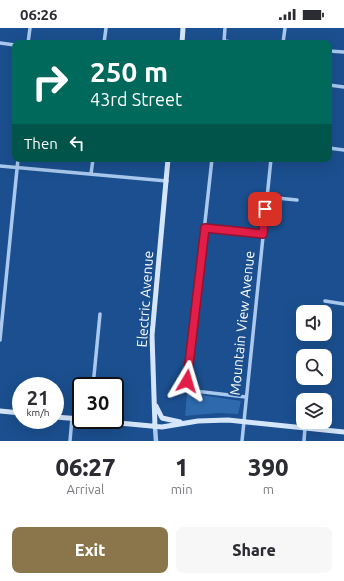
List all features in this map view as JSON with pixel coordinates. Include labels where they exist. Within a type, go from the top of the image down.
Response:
[{"type":"main road","points":[[182,40],[183,28]]},
{"type":"main road","name":"Electric Avenue","points":[[155,427],[152,334],[168,162]]},
{"type":"main road","points":[[154,402],[162,418],[184,423]]},
{"type":"main road","points":[[0,411],[12,412]]},
{"type":"main road","points":[[64,418],[72,418]]},
{"type":"main road","points":[[124,424],[155,427],[213,420],[243,421],[296,427]]},
{"type":"main road","points":[[315,429],[344,432]]},
{"type":"street","points":[[28,40],[30,28]]},
{"type":"street","points":[[104,40],[106,28]]},
{"type":"street","points":[[224,40],[225,28]]},
{"type":"street","points":[[283,40],[284,28]]},
{"type":"street","points":[[0,43],[12,44]]},
{"type":"street","points":[[332,51],[344,52]]},
{"type":"street","points":[[332,85],[344,87]]},
{"type":"street","points":[[332,148],[344,150]]},
{"type":"street","points":[[0,340],[18,162]]},
{"type":"street","points":[[92,174],[93,162]]},
{"type":"street","points":[[212,162],[187,381],[189,388],[195,391],[246,396]]},
{"type":"street","name":"Mountain View Avenue","points":[[242,441],[271,162]]},
{"type":"street","points":[[0,166],[166,181]]},
{"type":"street","points":[[267,197],[297,200]]},
{"type":"street","points":[[205,228],[263,234]]},
{"type":"street","points":[[325,301],[344,304]]},
{"type":"street","points":[[94,377],[100,314]]},
{"type":"street","points":[[70,441],[72,418]]},
{"type":"street","name":"Electric Avenue","points":[[155,427],[156,441]]},
{"type":"street","points":[[304,441],[305,429]]},
{"type":"shaded area","points":[[187,393],[241,401],[238,414],[218,413],[185,416]]},
{"type":"route","points":[[187,381],[205,228],[263,234],[265,209]]}]
